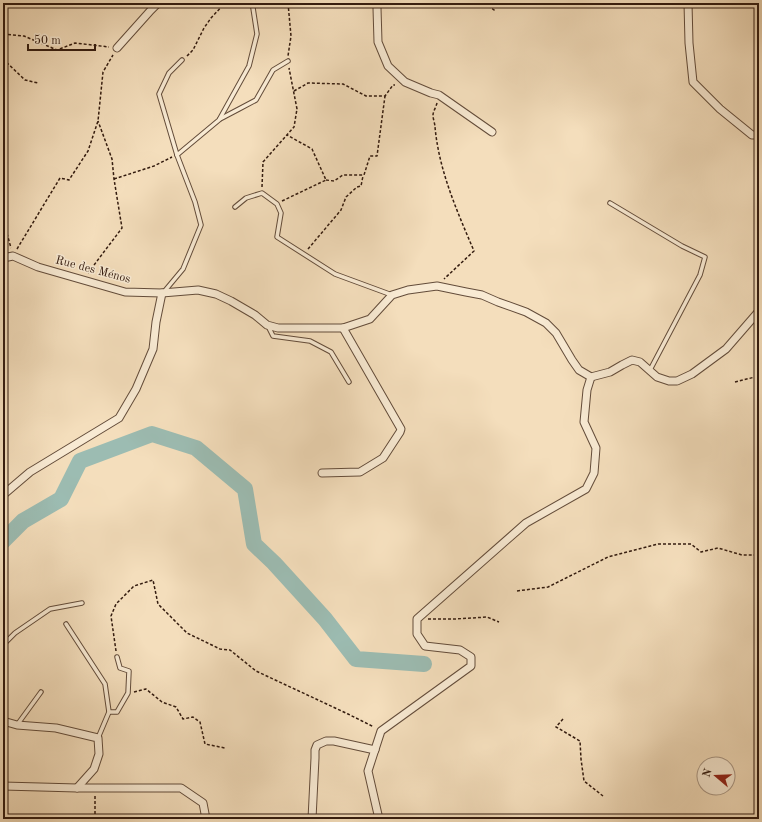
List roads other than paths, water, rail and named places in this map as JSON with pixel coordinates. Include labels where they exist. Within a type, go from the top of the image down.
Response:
[{"type":"street","points":[[117,48],[158,3]]},
{"type":"street","points":[[378,3],[378,42],[388,66],[405,82],[439,95],[492,132]]},
{"type":"street","points":[[688,3],[689,43],[693,82],[720,110],[752,135],[759,135]]},
{"type":"street","name":"Rue des Ménos","points":[[3,258],[13,256],[38,267],[125,292],[162,293],[198,290],[216,294],[255,315],[268,325],[278,328],[343,328],[370,319],[392,295]]},
{"type":"street","points":[[392,295],[408,290],[437,286],[482,295],[526,312],[546,323],[556,333],[579,370],[591,377],[610,372],[632,360],[640,362],[657,376],[669,381],[677,381],[692,374],[726,348],[759,311]]},
{"type":"street","points":[[3,495],[30,472],[119,418],[136,389],[152,348],[162,293]]},
{"type":"street","points":[[322,473],[360,472],[383,458],[401,429],[343,328]]},
{"type":"street","points":[[379,819],[368,771],[382,731],[471,666],[471,657],[460,650],[425,646],[417,634],[416,619],[526,523],[586,489],[594,473],[596,448],[584,422],[587,390],[591,377]]},
{"type":"street","points":[[3,721],[56,728],[98,738],[99,754],[94,769],[77,788]]},
{"type":"street","points":[[312,819],[315,750],[317,745],[326,741],[334,741],[375,750]]},
{"type":"street","points":[[3,786],[181,788],[203,803],[206,819]]},
{"type":"lane","points":[[249,3],[253,8]]},
{"type":"lane","points":[[219,120],[249,66],[257,34],[253,3]]},
{"type":"lane","points":[[162,293],[183,269],[201,225],[195,202],[177,155],[159,94],[169,73],[182,60]]},
{"type":"lane","points":[[177,155],[219,120],[256,100],[273,70],[288,61]]},
{"type":"lane","points":[[236,207],[246,198],[262,193],[277,204],[281,213],[277,236],[336,274],[392,295]]},
{"type":"lane","points":[[610,203],[682,246],[705,257],[700,275],[650,370]]},
{"type":"lane","points":[[268,325],[273,336],[310,341],[331,352],[349,382]]},
{"type":"lane","points":[[3,645],[16,633],[50,609],[82,603]]},
{"type":"lane","points":[[66,624],[105,684],[108,712],[98,738]]},
{"type":"lane","points":[[108,712],[117,712],[128,693],[130,671],[120,668],[117,658]]},
{"type":"lane","points":[[17,724],[41,692]]},
{"type":"waterway","points":[[3,541],[23,521],[61,499],[80,461],[152,434],[196,448],[245,489],[254,544],[274,563],[325,619],[356,659],[424,664]]}]
